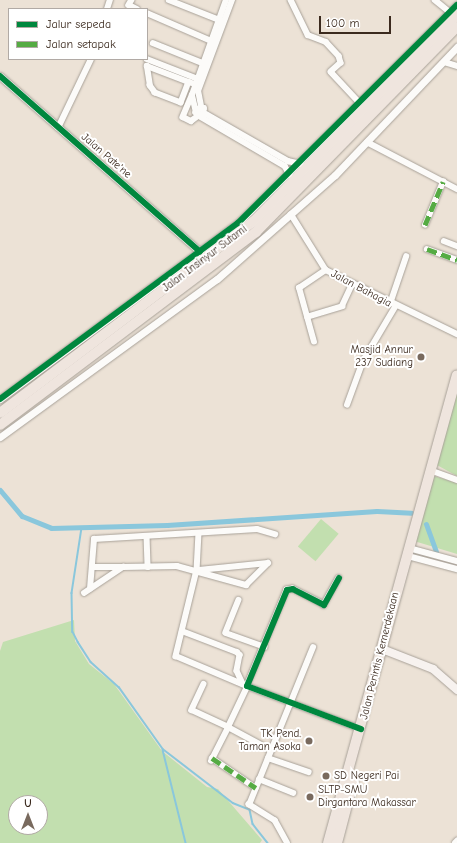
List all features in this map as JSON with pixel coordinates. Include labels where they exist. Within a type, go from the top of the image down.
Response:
[{"type":"highway","name":"Jalan Insinyur Sutami","points":[[0,413],[253,222],[454,13]]},
{"type":"highway","name":"Jalan Insinyur Sutami","points":[[0,425],[256,232],[457,27]]},
{"type":"highway","name":"Jalan Perintis Kemerdekaan","points":[[337,843],[408,555],[434,472],[457,375]]},
{"type":"highway","name":"Jalan Perintis Kemerdekaan","points":[[328,843],[385,650]]},
{"type":"main road","points":[[385,650],[433,669],[457,689]]},
{"type":"street","points":[[132,0],[129,6],[134,8]]},
{"type":"street","points":[[169,0],[222,21]]},
{"type":"street","points":[[230,0],[200,79],[198,108],[202,116],[288,161],[300,164]]},
{"type":"street","points":[[291,0],[308,35],[326,42],[339,56],[341,63],[331,72],[359,102]]},
{"type":"street","points":[[435,0],[454,13]]},
{"type":"street","points":[[0,399],[238,223],[290,175],[359,102],[454,13],[457,6]]},
{"type":"street","points":[[148,13],[214,42]]},
{"type":"street","points":[[153,42],[205,64]]},
{"type":"street","points":[[0,437],[217,279],[290,214],[367,142],[457,47]]},
{"type":"street","points":[[148,58],[200,79]]},
{"type":"street","points":[[58,128],[91,60]]},
{"type":"street","points":[[444,62],[457,66]]},
{"type":"street","points":[[192,83],[147,66],[150,86],[156,93],[181,103],[192,83],[200,79]]},
{"type":"street","name":"Jalan Pate'ne","points":[[0,76],[200,252]]},
{"type":"street","points":[[192,83],[192,95],[182,117],[191,121],[202,116]]},
{"type":"street","points":[[192,95],[202,116],[285,166],[290,175]]},
{"type":"street","points":[[367,142],[457,190]]},
{"type":"street","points":[[285,166],[288,161]]},
{"type":"street","points":[[425,225],[443,182]]},
{"type":"street","name":"Jalan Bahagia","points":[[290,214],[326,270],[352,285],[457,334]]},
{"type":"street","points":[[444,241],[457,246]]},
{"type":"street","points":[[427,249],[457,260]]},
{"type":"street","points":[[347,405],[363,360],[393,305],[406,257]]},
{"type":"street","points":[[314,342],[299,290],[326,270]]},
{"type":"street","points":[[307,317],[342,306],[352,285]]},
{"type":"street","points":[[434,472],[457,480]]},
{"type":"street","points":[[90,589],[94,539],[257,529],[274,534]]},
{"type":"street","points":[[198,533],[197,570],[182,631],[177,659],[361,729]]},
{"type":"street","points":[[147,536],[148,566]]},
{"type":"street","points":[[408,555],[457,561]]},
{"type":"street","points":[[408,555],[457,569]]},
{"type":"street","points":[[92,567],[177,566],[197,570],[246,585],[268,562],[197,570]]},
{"type":"street","points":[[84,593],[123,567]]},
{"type":"street","points":[[256,788],[211,759],[228,727],[265,647],[287,590],[293,589],[324,605],[339,578]]},
{"type":"street","points":[[239,600],[226,632],[265,647]]},
{"type":"street","points":[[182,631],[237,652],[240,655],[237,671],[246,686]]},
{"type":"street","points":[[287,843],[275,822],[249,806],[313,647]]},
{"type":"street","points":[[204,684],[192,710],[271,750]]},
{"type":"street","points":[[268,758],[309,772]]},
{"type":"street","points":[[259,779],[293,793]]},
{"type":"green space","points":[[457,389],[457,476],[435,464]]},
{"type":"green space","points":[[434,476],[457,483],[457,554],[414,541]]},
{"type":"green space","points":[[321,519],[339,534],[315,561],[298,547]]},
{"type":"green space","points":[[74,620],[75,641],[89,664],[114,684],[162,751],[207,787],[218,789],[262,840],[260,843],[0,843],[0,651],[3,642]]},
{"type":"waterway","points":[[0,490],[22,516],[51,528],[167,525],[377,511],[411,513]]},
{"type":"waterway","points":[[426,524],[436,551]]},
{"type":"waterway","points":[[82,528],[72,593],[73,632],[78,642],[91,662],[119,687],[163,749],[233,803],[250,810],[253,824],[268,843]]},
{"type":"waterway","points":[[163,750],[186,843]]},
{"type":"marked path","points":[[425,225],[443,182]]},
{"type":"marked path","points":[[427,249],[457,260]]},
{"type":"marked path","points":[[212,758],[256,788]]},
{"type":"cycle path","points":[[0,399],[238,223],[457,5]]},
{"type":"cycle path","points":[[0,76],[200,252]]},
{"type":"cycle path","points":[[339,578],[324,605],[293,589],[287,590],[247,686],[361,729]]},
{"type":"place","name":"Masjid Annur 237 Sudiang","points":[[421,357]]},
{"type":"place","name":"TK Pend. Taman Asoka","points":[[309,741]]},
{"type":"place","name":"SD Negeri Pai","points":[[326,776]]},
{"type":"place","name":"SLTP-SMU Dirgantara Makassar","points":[[310,797]]}]
